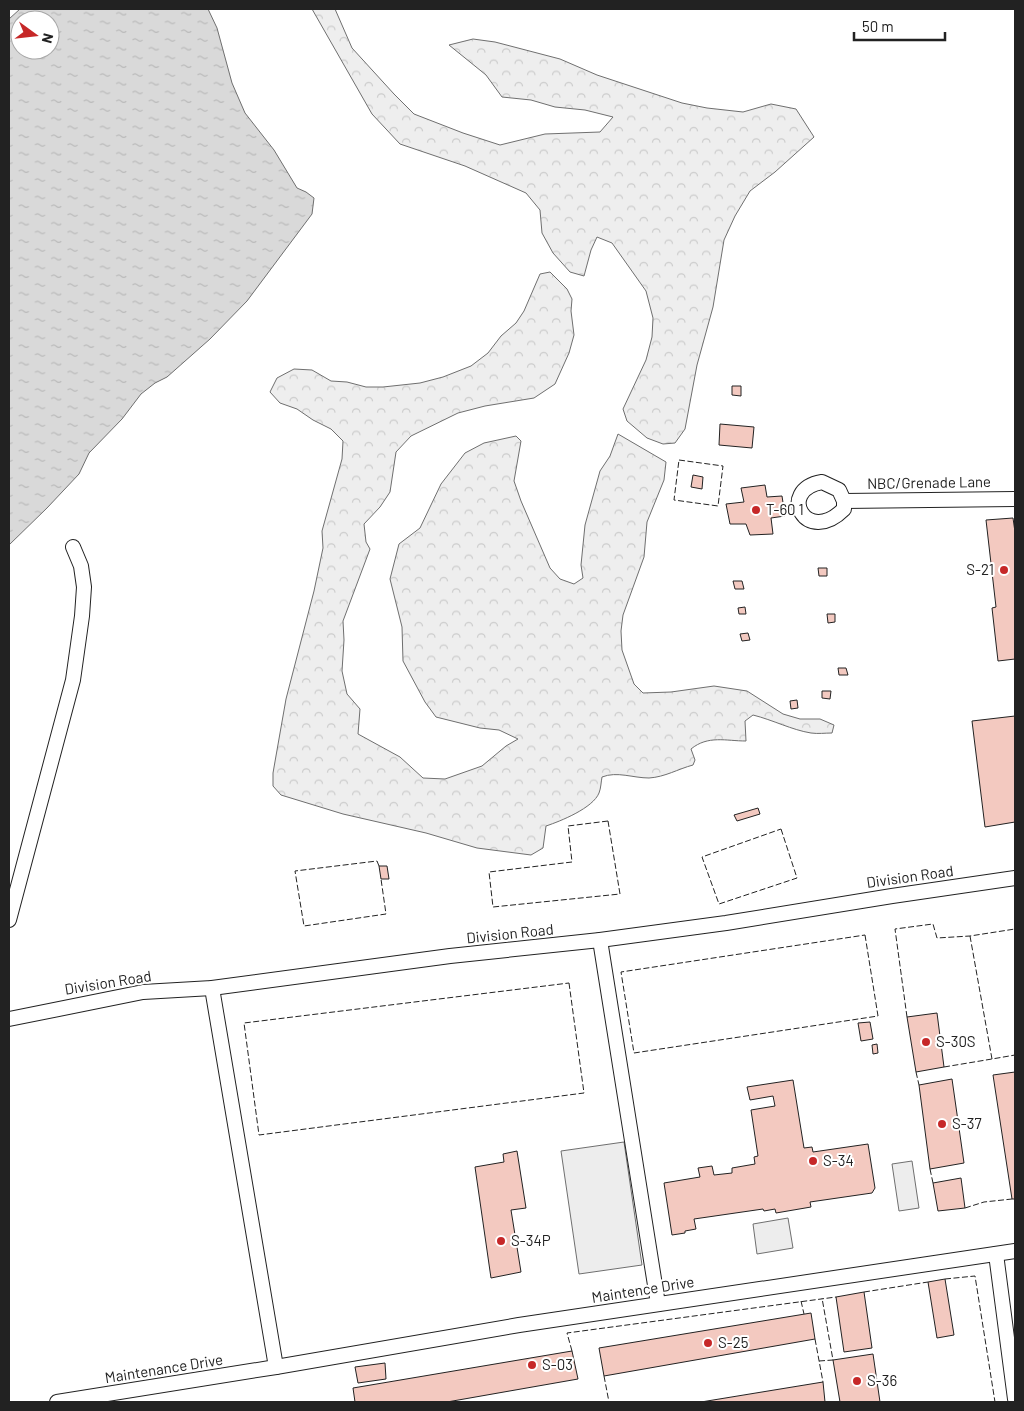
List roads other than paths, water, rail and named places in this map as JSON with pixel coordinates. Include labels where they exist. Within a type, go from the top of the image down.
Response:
[{"type":"street","name":"NBC/Grenade Lane","points":[[844,501],[1015,499]]},
{"type":"street","points":[[9,920],[72,680],[82,616],[84,587],[81,566],[72,547]]},
{"type":"street","name":"Division Road","points":[[9,1019],[143,992],[212,988],[450,956],[600,940],[726,923],[1015,878]]},
{"type":"street","points":[[600,940],[658,1304]]},
{"type":"street","points":[[212,988],[276,1367]]},
{"type":"street","name":"Maintence Drive","points":[[276,1367],[519,1325],[1015,1251]]},
{"type":"street","points":[[996,1254],[1015,1399]]},
{"type":"street","name":"Maintenance Drive","points":[[57,1402],[276,1367]]},
{"type":"water","points":[[20,9],[208,9],[217,28],[232,83],[245,113],[274,150],[297,188],[314,198],[312,214],[247,301],[210,339],[167,377],[155,383],[141,394],[122,419],[89,453],[79,474],[9,545],[9,19],[10,60],[60,60],[60,10]]},
{"type":"place","name":"T-60 1","points":[[756,510]]},
{"type":"place","name":"S-21","points":[[1004,570]]},
{"type":"place","name":"S-30S","points":[[926,1042]]},
{"type":"place","name":"S-37","points":[[942,1124]]},
{"type":"place","name":"S-34","points":[[813,1161]]},
{"type":"place","name":"S-34P","points":[[501,1241]]},
{"type":"place","name":"S-25","points":[[708,1343]]},
{"type":"place","name":"S-03","points":[[532,1365]]},
{"type":"place","name":"S-36","points":[[857,1381]]}]
